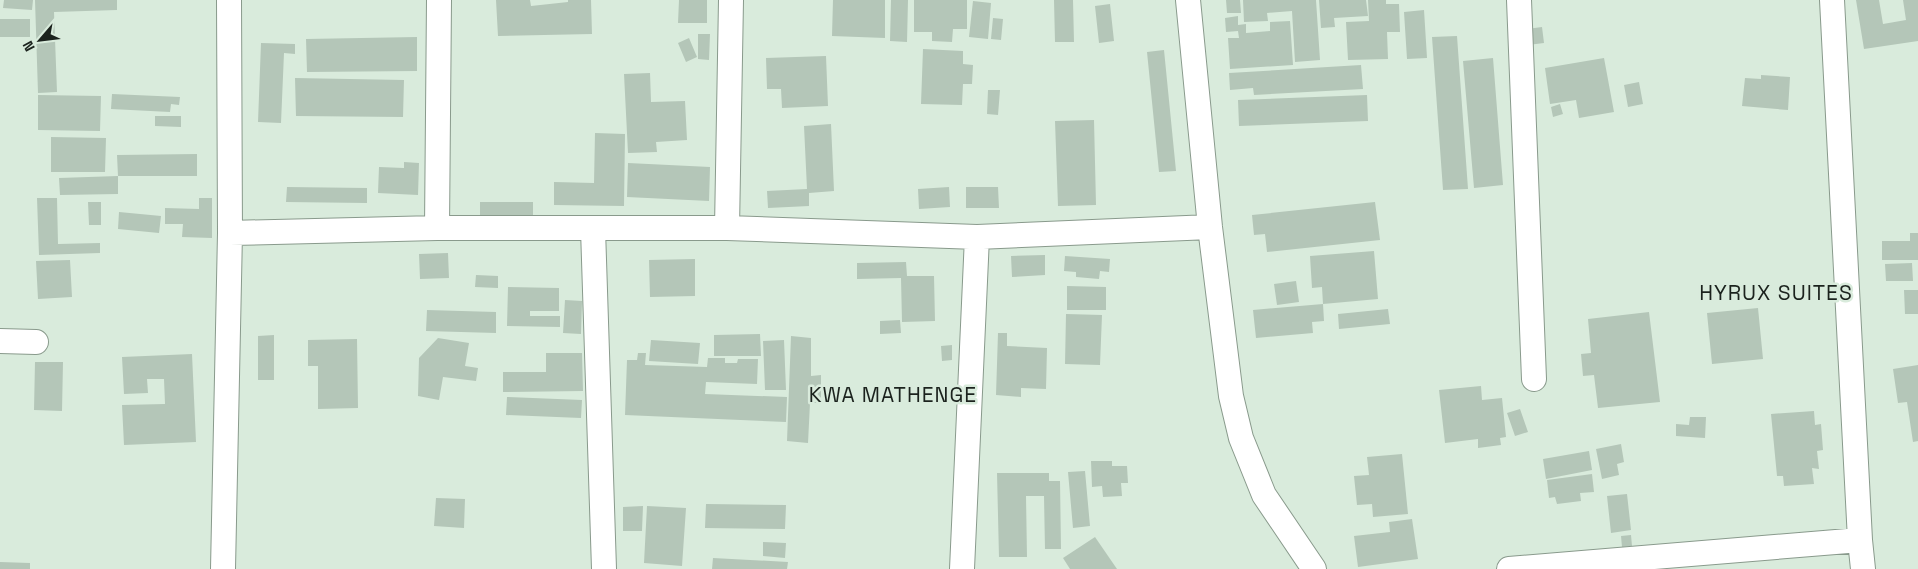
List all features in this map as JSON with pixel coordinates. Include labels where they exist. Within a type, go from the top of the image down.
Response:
[{"type":"street","points":[[224,569],[230,233],[229,0]]},
{"type":"street","points":[[438,228],[439,0]]},
{"type":"street","points":[[727,228],[731,0]]},
{"type":"street","points":[[1188,0],[1210,227],[1231,396],[1240,438],[1264,495],[1314,569]]},
{"type":"street","points":[[1519,0],[1534,378]]},
{"type":"street","points":[[1832,0],[1863,569]]},
{"type":"street","points":[[230,233],[438,228],[727,228],[977,237],[1210,227]]},
{"type":"street","points":[[593,229],[604,569]]},
{"type":"street","points":[[962,569],[977,237]]},
{"type":"street","points":[[0,342],[36,342]]},
{"type":"street","points":[[1509,569],[1860,540]]},
{"type":"building","points":[[4,0],[33,0],[32,10],[3,8]]},
{"type":"building","points":[[35,0],[117,0],[117,10],[54,12],[57,92],[38,93]]},
{"type":"building","points":[[496,0],[530,0],[531,6],[568,2],[568,0],[591,0],[592,34],[498,36]]},
{"type":"building","points":[[679,0],[707,0],[707,23],[678,23]]},
{"type":"building","points":[[833,0],[885,0],[885,38],[832,36]]},
{"type":"building","points":[[891,0],[908,0],[907,42],[890,41]]},
{"type":"building","points":[[914,0],[967,0],[967,29],[953,29],[952,42],[932,41],[932,32],[914,32]]},
{"type":"building","points":[[1054,0],[1073,0],[1074,42],[1055,42]]},
{"type":"building","points":[[1226,0],[1240,0],[1241,13],[1227,13]]},
{"type":"building","points":[[1243,0],[1316,0],[1320,60],[1295,62],[1292,11],[1267,13],[1268,21],[1244,22]]},
{"type":"building","points":[[1319,0],[1366,0],[1368,16],[1334,18],[1335,27],[1321,28]]},
{"type":"building","points":[[1368,0],[1386,0],[1386,4],[1399,4],[1400,32],[1387,32],[1388,59],[1348,60],[1346,22],[1369,21]]},
{"type":"building","points":[[1856,0],[1879,0],[1883,24],[1906,20],[1903,0],[1918,0],[1918,41],[1864,49]]},
{"type":"building","points":[[973,1],[991,3],[988,39],[969,37]]},
{"type":"building","points":[[1110,4],[1114,41],[1099,43],[1095,6]]},
{"type":"building","points":[[1424,10],[1427,58],[1407,59],[1404,12]]},
{"type":"building","points":[[1238,16],[1238,25],[1246,24],[1246,33],[1270,31],[1270,22],[1290,21],[1293,65],[1230,69],[1228,38],[1239,38],[1238,31],[1226,32],[1225,18]]},
{"type":"building","points":[[993,18],[1003,19],[1001,40],[991,39]]},
{"type":"building","points":[[0,19],[30,19],[30,37],[0,37]]},
{"type":"building","points":[[1542,27],[1544,43],[1528,45],[1527,29]]},
{"type":"building","points":[[698,34],[710,34],[709,60],[698,59]]},
{"type":"building","points":[[1457,36],[1468,189],[1443,190],[1432,37]]},
{"type":"building","points":[[417,37],[417,71],[307,72],[306,39]]},
{"type":"building","points":[[689,38],[697,57],[686,62],[678,43]]},
{"type":"building","points":[[261,43],[295,44],[295,54],[284,53],[281,123],[258,122]]},
{"type":"building","points":[[923,49],[963,51],[963,64],[973,65],[972,84],[963,84],[962,105],[921,104]]},
{"type":"building","points":[[1164,50],[1176,171],[1159,172],[1147,52]]},
{"type":"building","points":[[826,56],[828,106],[782,108],[781,89],[767,89],[766,58]]},
{"type":"building","points":[[1493,58],[1503,185],[1474,188],[1463,61]]},
{"type":"building","points":[[1604,58],[1614,112],[1579,118],[1576,100],[1550,104],[1545,68]]},
{"type":"building","points":[[1361,65],[1363,89],[1254,95],[1253,88],[1230,90],[1229,73]]},
{"type":"building","points":[[650,73],[651,102],[685,101],[687,140],[656,142],[657,152],[628,153],[624,74]]},
{"type":"building","points":[[1761,75],[1790,77],[1788,110],[1742,106],[1745,78],[1761,79]]},
{"type":"building","points":[[295,78],[404,80],[403,117],[296,116]]},
{"type":"building","points":[[1639,82],[1643,104],[1628,107],[1624,85]]},
{"type":"building","points":[[988,90],[1000,90],[998,115],[987,114]]},
{"type":"building","points":[[112,94],[180,97],[179,105],[171,104],[170,112],[111,109]]},
{"type":"building","points":[[38,95],[101,96],[100,131],[38,130]]},
{"type":"building","points":[[1367,95],[1368,121],[1239,126],[1238,100]]},
{"type":"building","points":[[1560,104],[1563,114],[1553,117],[1551,107]]},
{"type":"building","points":[[155,116],[181,116],[181,127],[155,126]]},
{"type":"building","points":[[1094,120],[1096,205],[1058,206],[1055,121]]},
{"type":"building","points":[[831,124],[834,191],[809,193],[809,206],[768,208],[767,191],[807,189],[804,126]]},
{"type":"building","points":[[595,133],[625,134],[624,206],[554,205],[554,182],[594,183]]},
{"type":"building","points":[[51,137],[106,138],[105,172],[51,172]]},
{"type":"building","points":[[197,154],[197,176],[118,176],[117,155]]},
{"type":"building","points":[[404,162],[419,163],[418,195],[378,193],[379,167],[404,168]]},
{"type":"building","points":[[628,163],[710,167],[709,201],[627,197]]},
{"type":"building","points":[[118,176],[118,194],[60,195],[59,178]]},
{"type":"building","points":[[287,187],[367,188],[367,203],[286,202]]},
{"type":"building","points":[[949,187],[950,207],[919,209],[918,189]]},
{"type":"building","points":[[966,187],[998,187],[999,208],[966,208]]},
{"type":"building","points":[[37,198],[57,198],[58,244],[100,243],[100,253],[39,255]]},
{"type":"building","points":[[199,198],[212,198],[212,238],[182,237],[183,224],[165,224],[165,208],[199,209]]},
{"type":"building","points":[[88,202],[101,202],[101,225],[89,225]]},
{"type":"building","points":[[480,202],[533,202],[533,218],[480,218]]},
{"type":"building","points":[[1375,202],[1380,240],[1267,252],[1265,234],[1254,235],[1252,215]]},
{"type":"building","points":[[119,212],[161,216],[159,233],[118,229]]},
{"type":"building","points":[[1910,233],[1918,233],[1918,260],[1882,260],[1882,241],[1910,241]]},
{"type":"building","points":[[1374,251],[1378,299],[1323,304],[1322,287],[1312,288],[1310,256]]},
{"type":"building","points":[[448,253],[449,278],[420,279],[419,254]]},
{"type":"building","points":[[1045,255],[1045,275],[1012,277],[1011,256]]},
{"type":"building","points":[[1065,256],[1110,259],[1109,272],[1100,271],[1099,279],[1076,277],[1076,272],[1064,271]]},
{"type":"building","points":[[695,259],[695,296],[650,297],[649,260]]},
{"type":"building","points":[[70,260],[72,297],[38,299],[36,261]]},
{"type":"building","points":[[906,262],[907,276],[934,276],[935,321],[902,322],[901,278],[857,279],[857,263]]},
{"type":"building","points":[[1912,263],[1913,281],[1886,281],[1885,264]]},
{"type":"building","points":[[476,275],[498,276],[498,288],[475,287]]},
{"type":"building","points":[[1296,281],[1299,302],[1277,305],[1274,284]]},
{"type":"building","points":[[1067,286],[1106,287],[1106,310],[1067,310]]},
{"type":"building","points":[[508,287],[559,288],[559,311],[530,311],[530,316],[560,316],[560,327],[507,326]]},
{"type":"building","points":[[1904,290],[1918,290],[1918,314],[1905,314]]},
{"type":"building","points":[[565,300],[582,301],[581,334],[563,333]]},
{"type":"building","points":[[1323,304],[1324,321],[1312,322],[1313,333],[1256,338],[1253,310]]},
{"type":"building","points":[[1758,308],[1763,359],[1712,364],[1707,313]]},
{"type":"building","points":[[1388,309],[1390,324],[1339,329],[1338,314]]},
{"type":"building","points":[[427,310],[496,312],[496,333],[426,331]]},
{"type":"building","points":[[1649,312],[1660,402],[1598,408],[1594,375],[1583,376],[1581,354],[1591,353],[1588,319]]},
{"type":"building","points":[[1066,314],[1102,315],[1100,365],[1065,364]]},
{"type":"building","points":[[900,320],[901,333],[880,334],[880,321]]},
{"type":"building","points":[[998,333],[1007,333],[1007,346],[1047,348],[1046,389],[1021,388],[1021,397],[996,395]]},
{"type":"building","points":[[760,334],[761,356],[714,356],[714,335]]},
{"type":"building","points":[[274,335],[274,380],[258,380],[258,336]]},
{"type":"building","points":[[791,336],[811,338],[811,376],[821,375],[821,403],[810,403],[808,443],[787,441]]},
{"type":"building","points":[[438,338],[469,343],[465,366],[478,368],[476,381],[443,377],[439,400],[418,396],[419,358]]},
{"type":"building","points":[[357,339],[358,408],[318,409],[318,366],[308,366],[308,340]]},
{"type":"building","points":[[651,340],[700,343],[698,364],[649,361]]},
{"type":"building","points":[[784,340],[786,390],[765,390],[763,341]]},
{"type":"building","points":[[952,345],[952,360],[942,361],[941,346]]},
{"type":"building","points":[[546,353],[582,353],[583,391],[503,392],[503,372],[546,372]]},
{"type":"building","points":[[638,353],[646,353],[645,365],[707,367],[708,358],[725,358],[725,363],[737,363],[738,359],[758,359],[757,384],[706,382],[705,394],[787,397],[786,422],[625,415],[627,360],[637,360]]},
{"type":"building","points":[[192,354],[196,442],[124,445],[122,405],[165,404],[164,379],[147,379],[148,393],[124,394],[122,357]]},
{"type":"building","points":[[35,362],[63,362],[62,411],[34,410]]},
{"type":"building","points":[[1918,365],[1918,441],[1913,442],[1907,402],[1898,403],[1893,369]]},
{"type":"building","points":[[1481,386],[1482,400],[1502,398],[1506,437],[1500,438],[1501,445],[1478,448],[1478,439],[1445,443],[1439,390]]},
{"type":"building","points":[[507,397],[582,400],[581,418],[506,415]]},
{"type":"building","points":[[1520,409],[1528,432],[1515,436],[1507,413]]},
{"type":"building","points":[[1814,411],[1815,425],[1821,424],[1823,450],[1817,451],[1819,469],[1812,468],[1814,484],[1784,486],[1783,476],[1777,476],[1771,414]]},
{"type":"building","points":[[1690,417],[1706,417],[1705,438],[1676,436],[1676,424],[1689,425]]},
{"type":"building","points":[[1621,444],[1624,462],[1617,464],[1619,475],[1602,479],[1596,449]]},
{"type":"building","points":[[1589,451],[1592,470],[1546,479],[1543,459]]},
{"type":"building","points":[[1402,454],[1408,514],[1373,517],[1372,504],[1357,505],[1354,476],[1369,475],[1367,457]]},
{"type":"building","points":[[1091,461],[1112,461],[1112,466],[1127,466],[1128,483],[1121,483],[1122,496],[1103,497],[1102,486],[1092,487]]},
{"type":"building","points":[[1085,471],[1090,526],[1073,528],[1068,472]]},
{"type":"building","points":[[997,473],[1049,473],[1049,481],[1060,481],[1061,549],[1045,549],[1044,496],[1026,496],[1027,557],[999,557]]},
{"type":"building","points":[[1592,474],[1594,492],[1580,493],[1581,501],[1557,504],[1555,497],[1549,498],[1547,480]]},
{"type":"building","points":[[1627,494],[1631,530],[1611,533],[1607,496]]},
{"type":"building","points":[[436,498],[465,499],[464,528],[434,526]]},
{"type":"building","points":[[706,504],[786,505],[785,529],[705,528]]},
{"type":"building","points":[[643,506],[642,531],[623,531],[623,507]]},
{"type":"building","points":[[647,506],[686,508],[682,566],[644,563]]},
{"type":"building","points":[[1412,519],[1418,559],[1358,567],[1354,536],[1390,532],[1389,522]]},
{"type":"building","points":[[1631,535],[1632,546],[1622,547],[1621,536]]},
{"type":"building","points":[[1095,537],[1117,569],[1070,569],[1063,558]]},
{"type":"building","points":[[763,542],[786,543],[785,558],[763,556]]},
{"type":"building","points":[[713,558],[788,562],[787,569],[712,569]]},
{"type":"building","points":[[0,562],[30,563],[30,569],[0,569]]},
{"type":"district","name":"HYRUX SUITES","points":[[1776,293]]},
{"type":"district","name":"KWA MATHENGE","points":[[893,395]]}]
